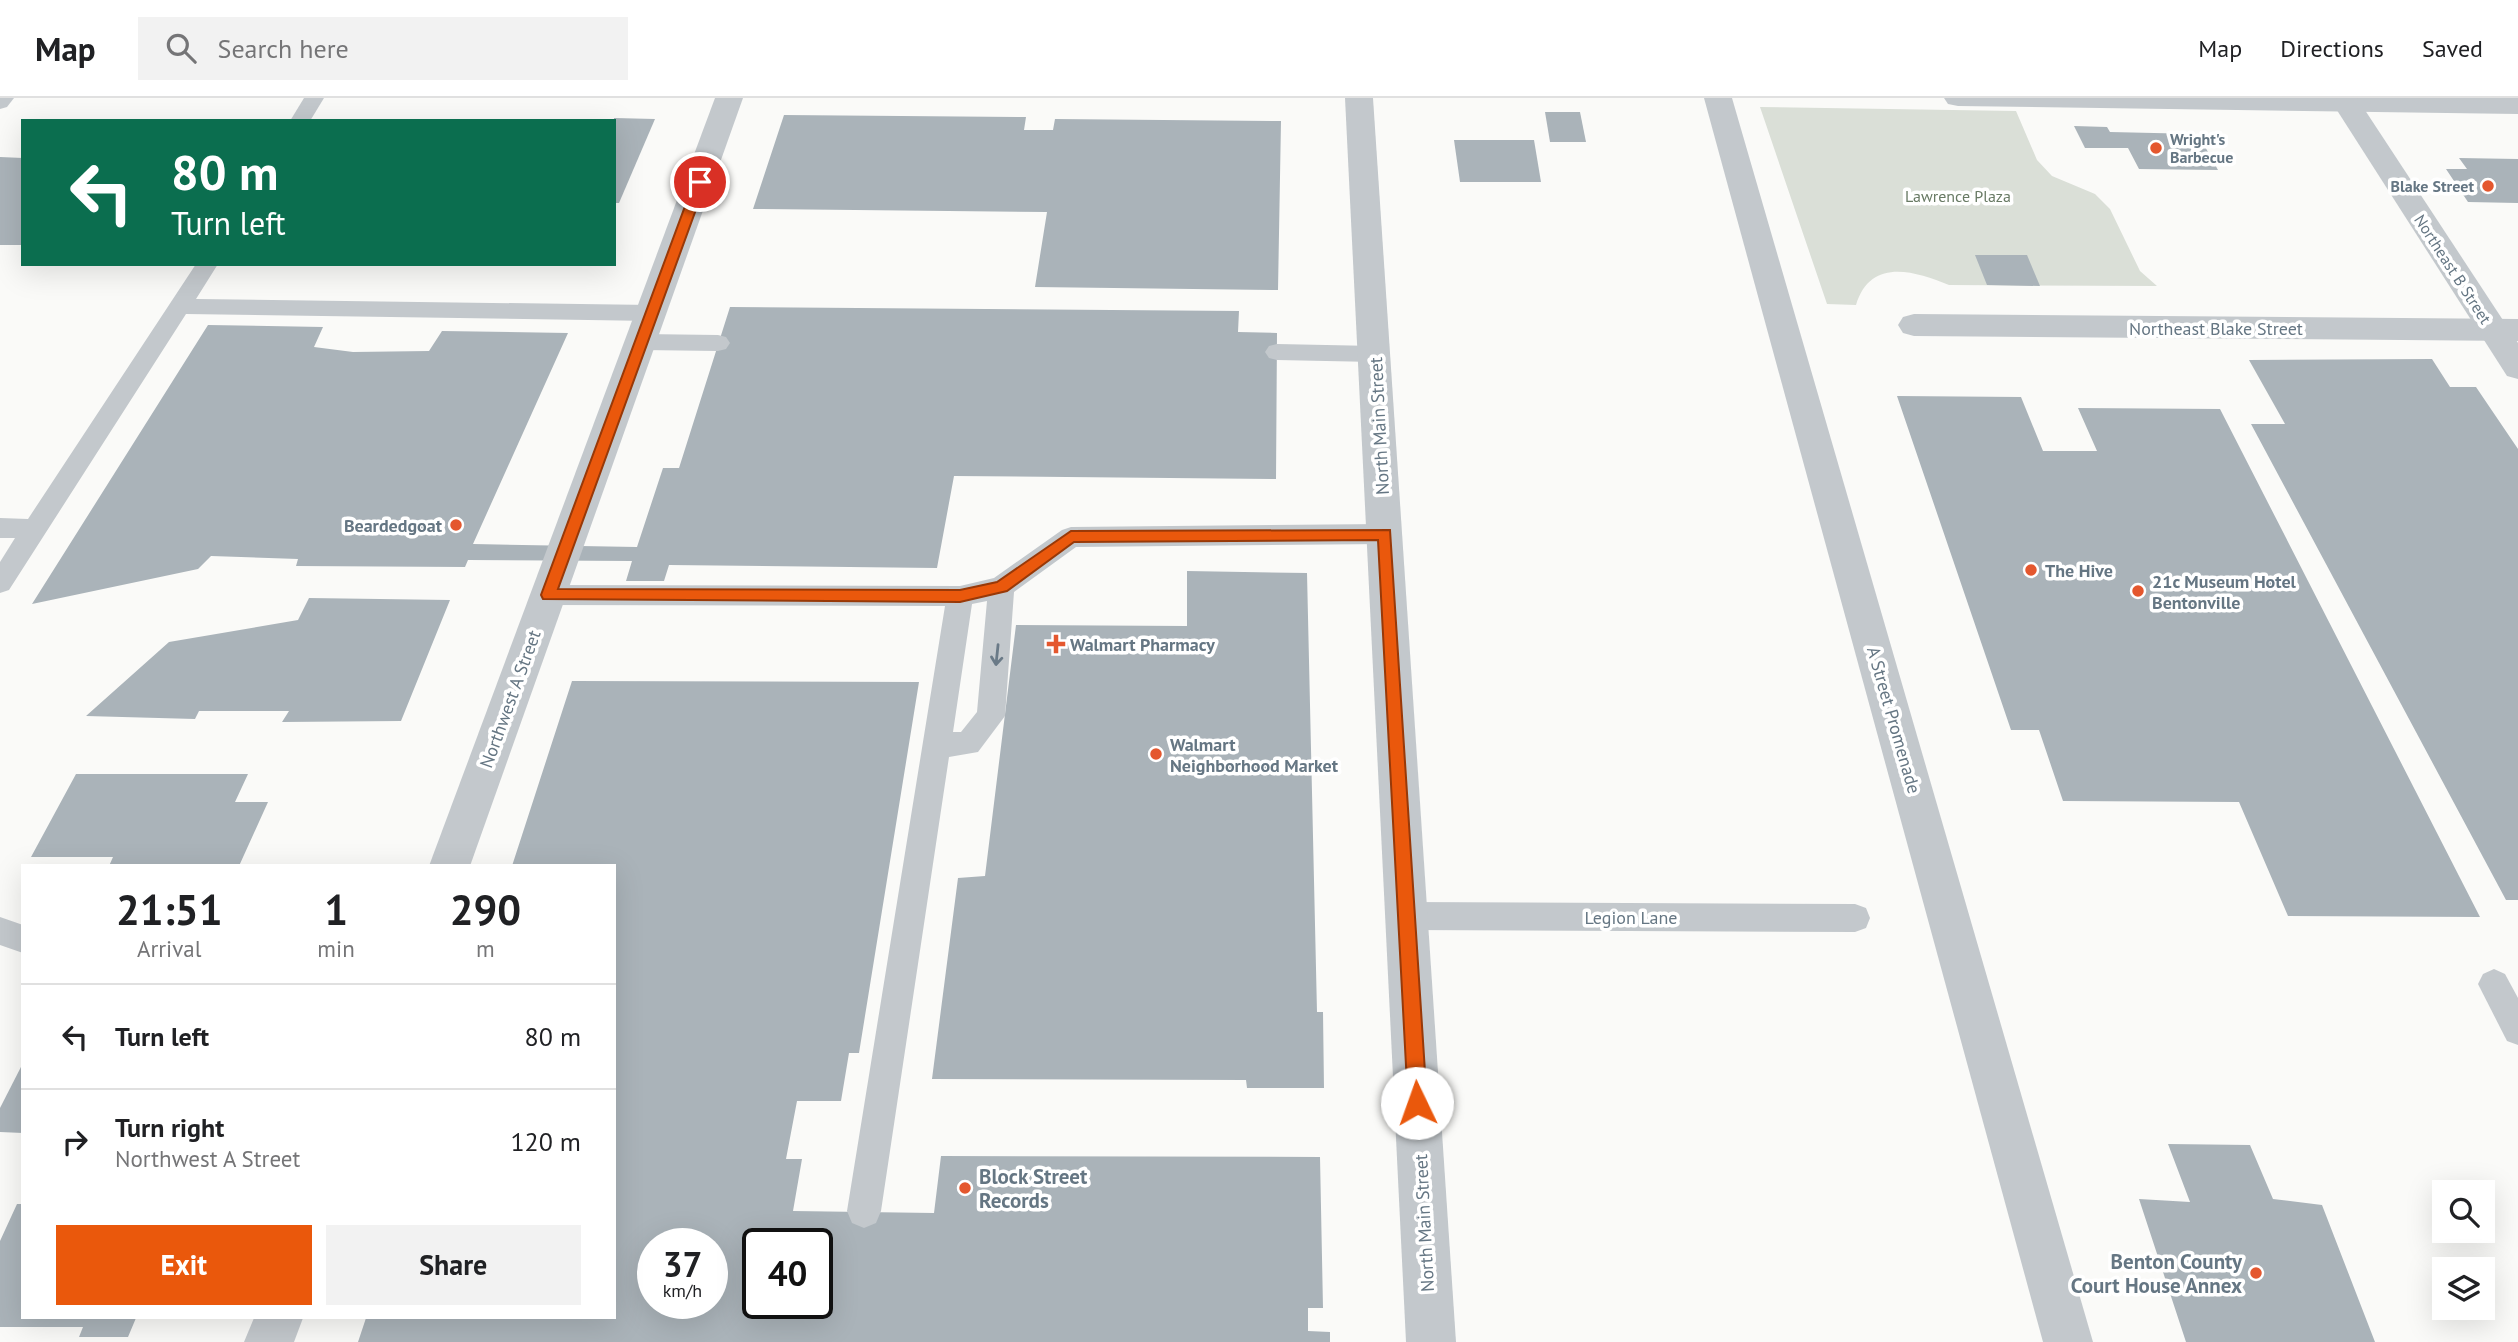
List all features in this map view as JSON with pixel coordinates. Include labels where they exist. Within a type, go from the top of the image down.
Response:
[{"type":"street","name":"Northwest A Street","points":[[450,864],[729,98]]},
{"type":"street","name":"North Main Street","points":[[1359,98],[1431,1342]]},
{"type":"street","name":"A Street Promenade","points":[[1718,98],[2068,1342]]},
{"type":"street","points":[[1958,98],[2346,101],[2518,106]]},
{"type":"street","name":"Northeast B Street","points":[[2346,101],[2505,330],[2518,368]]},
{"type":"street","name":"Northeast Blake Street","points":[[1914,325],[2505,330]]},
{"type":"street","points":[[269,1342],[278,1319]]},
{"type":"lane","points":[[0,103],[4,98]]},
{"type":"lane","points":[[301,119],[314,98]]},
{"type":"lane","points":[[0,583],[206,266]]},
{"type":"lane","points":[[180,306],[647,328],[718,344]]},
{"type":"lane","points":[[1277,352],[1375,354]]},
{"type":"lane","points":[[0,528],[35,529]]},
{"type":"lane","points":[[549,595],[960,596],[1001,587],[1071,537],[1385,534]]},
{"type":"lane","points":[[937,745],[968,744],[991,716],[1001,587]]},
{"type":"lane","points":[[864,1211],[960,596]]},
{"type":"lane","name":"Legion Lane","points":[[1406,916],[1855,918]]},
{"type":"lane","points":[[0,931],[21,938]]},
{"type":"lane","points":[[2494,984],[2518,1030]]},
{"type":"green space","name":"Lawrence Plaza","points":[[1760,107],[2016,111],[2037,160],[2052,176],[2095,194],[2110,209],[2140,271],[2157,286],[1949,285],[1921,275],[1894,272],[1871,280],[1856,305],[1827,304]]},
{"type":"building","points":[[1545,112],[1580,112],[1586,142],[1550,142]]},
{"type":"building","points":[[784,115],[1026,117],[1024,130],[1053,130],[1055,119],[1281,121],[1278,290],[1035,287],[1047,212],[753,209]]},
{"type":"building","points":[[614,119],[655,119],[619,203],[616,203]]},
{"type":"building","name":"Wright's Barbecue","points":[[2074,126],[2107,127],[2110,132],[2198,134],[2218,170],[2139,169],[2128,148],[2085,148]]},
{"type":"building","points":[[1454,140],[1534,140],[1541,182],[1460,182]]},
{"type":"building","points":[[0,157],[21,158],[21,245],[0,245]]},
{"type":"building","name":"Blake Street","points":[[2459,158],[2518,159],[2518,203],[2468,202],[2446,169],[2467,169]]},
{"type":"building","points":[[1975,255],[2027,255],[2040,286],[1987,285]]},
{"type":"building","points":[[730,307],[1239,311],[1238,332],[1277,333],[1276,479],[954,476],[937,568],[669,565],[664,581],[626,581],[632,561],[468,560],[465,567],[296,566],[298,559],[211,556],[198,569],[32,604],[208,325],[323,327],[314,347],[353,352],[429,351],[442,331],[568,333],[473,544],[637,547],[663,468],[679,468]]},
{"type":"building","points":[[2432,359],[2450,387],[2476,387],[2518,449],[2518,900],[2506,900],[2251,424],[2285,424],[2249,360]]},
{"type":"building","name":"21c Museum Hotel Bentonville","points":[[1897,396],[2021,397],[2043,451],[2097,451],[2078,408],[2220,409],[2480,917],[2288,916],[2239,802],[2063,801],[2039,730],[2011,730]]},
{"type":"building","name":"Walmart Neighborhood Market","points":[[1187,571],[1307,573],[1317,1012],[1323,1012],[1324,1088],[1247,1088],[1246,1080],[932,1079],[958,878],[985,876],[1016,625],[1187,626]]},
{"type":"building","points":[[309,598],[450,600],[401,721],[282,722],[289,711],[199,711],[195,719],[86,716],[169,642],[298,620]]},
{"type":"building","points":[[572,681],[919,682],[859,1053],[849,1053],[841,1101],[797,1101],[786,1159],[802,1159],[793,1211],[934,1213],[941,1156],[1320,1157],[1323,1308],[1308,1308],[1308,1331],[1330,1332],[1330,1342],[358,1342],[366,1319],[616,1319],[616,864],[513,864]]},
{"type":"building","points":[[76,774],[248,774],[235,802],[268,802],[240,864],[110,864],[113,857],[31,857]]},
{"type":"building","points":[[21,1067],[21,1133],[0,1132],[0,1108]]},
{"type":"building","name":"Benton County Court House Annex","points":[[2168,1144],[2250,1145],[2273,1199],[2322,1205],[2375,1342],[2186,1342],[2139,1199],[2190,1202]]},
{"type":"building","points":[[17,1204],[21,1204],[21,1319],[136,1319],[128,1337],[79,1337],[83,1327],[0,1327],[0,1241]]},
{"type":"place","name":"Wright's Barbecue","points":[[2156,148]]},
{"type":"place","name":"Blake Street","points":[[2488,186]]},
{"type":"place","name":"Beardedgoat","points":[[456,525]]},
{"type":"place","name":"The Hive","points":[[2031,570]]},
{"type":"place","name":"21c Museum Hotel Bentonville","points":[[2138,591]]},
{"type":"place","name":"Walmart Pharmacy","points":[[1056,644]]},
{"type":"place","name":"Walmart Neighborhood Market","points":[[1156,754]]},
{"type":"place","name":"Block Street Records","points":[[965,1188]]},
{"type":"place","name":"Benton County Court House Annex","points":[[2256,1273]]},
{"type":"route","points":[[700,182],[549,595],[960,596],[1001,587],[1071,537],[1385,534],[1417,1103]]}]
